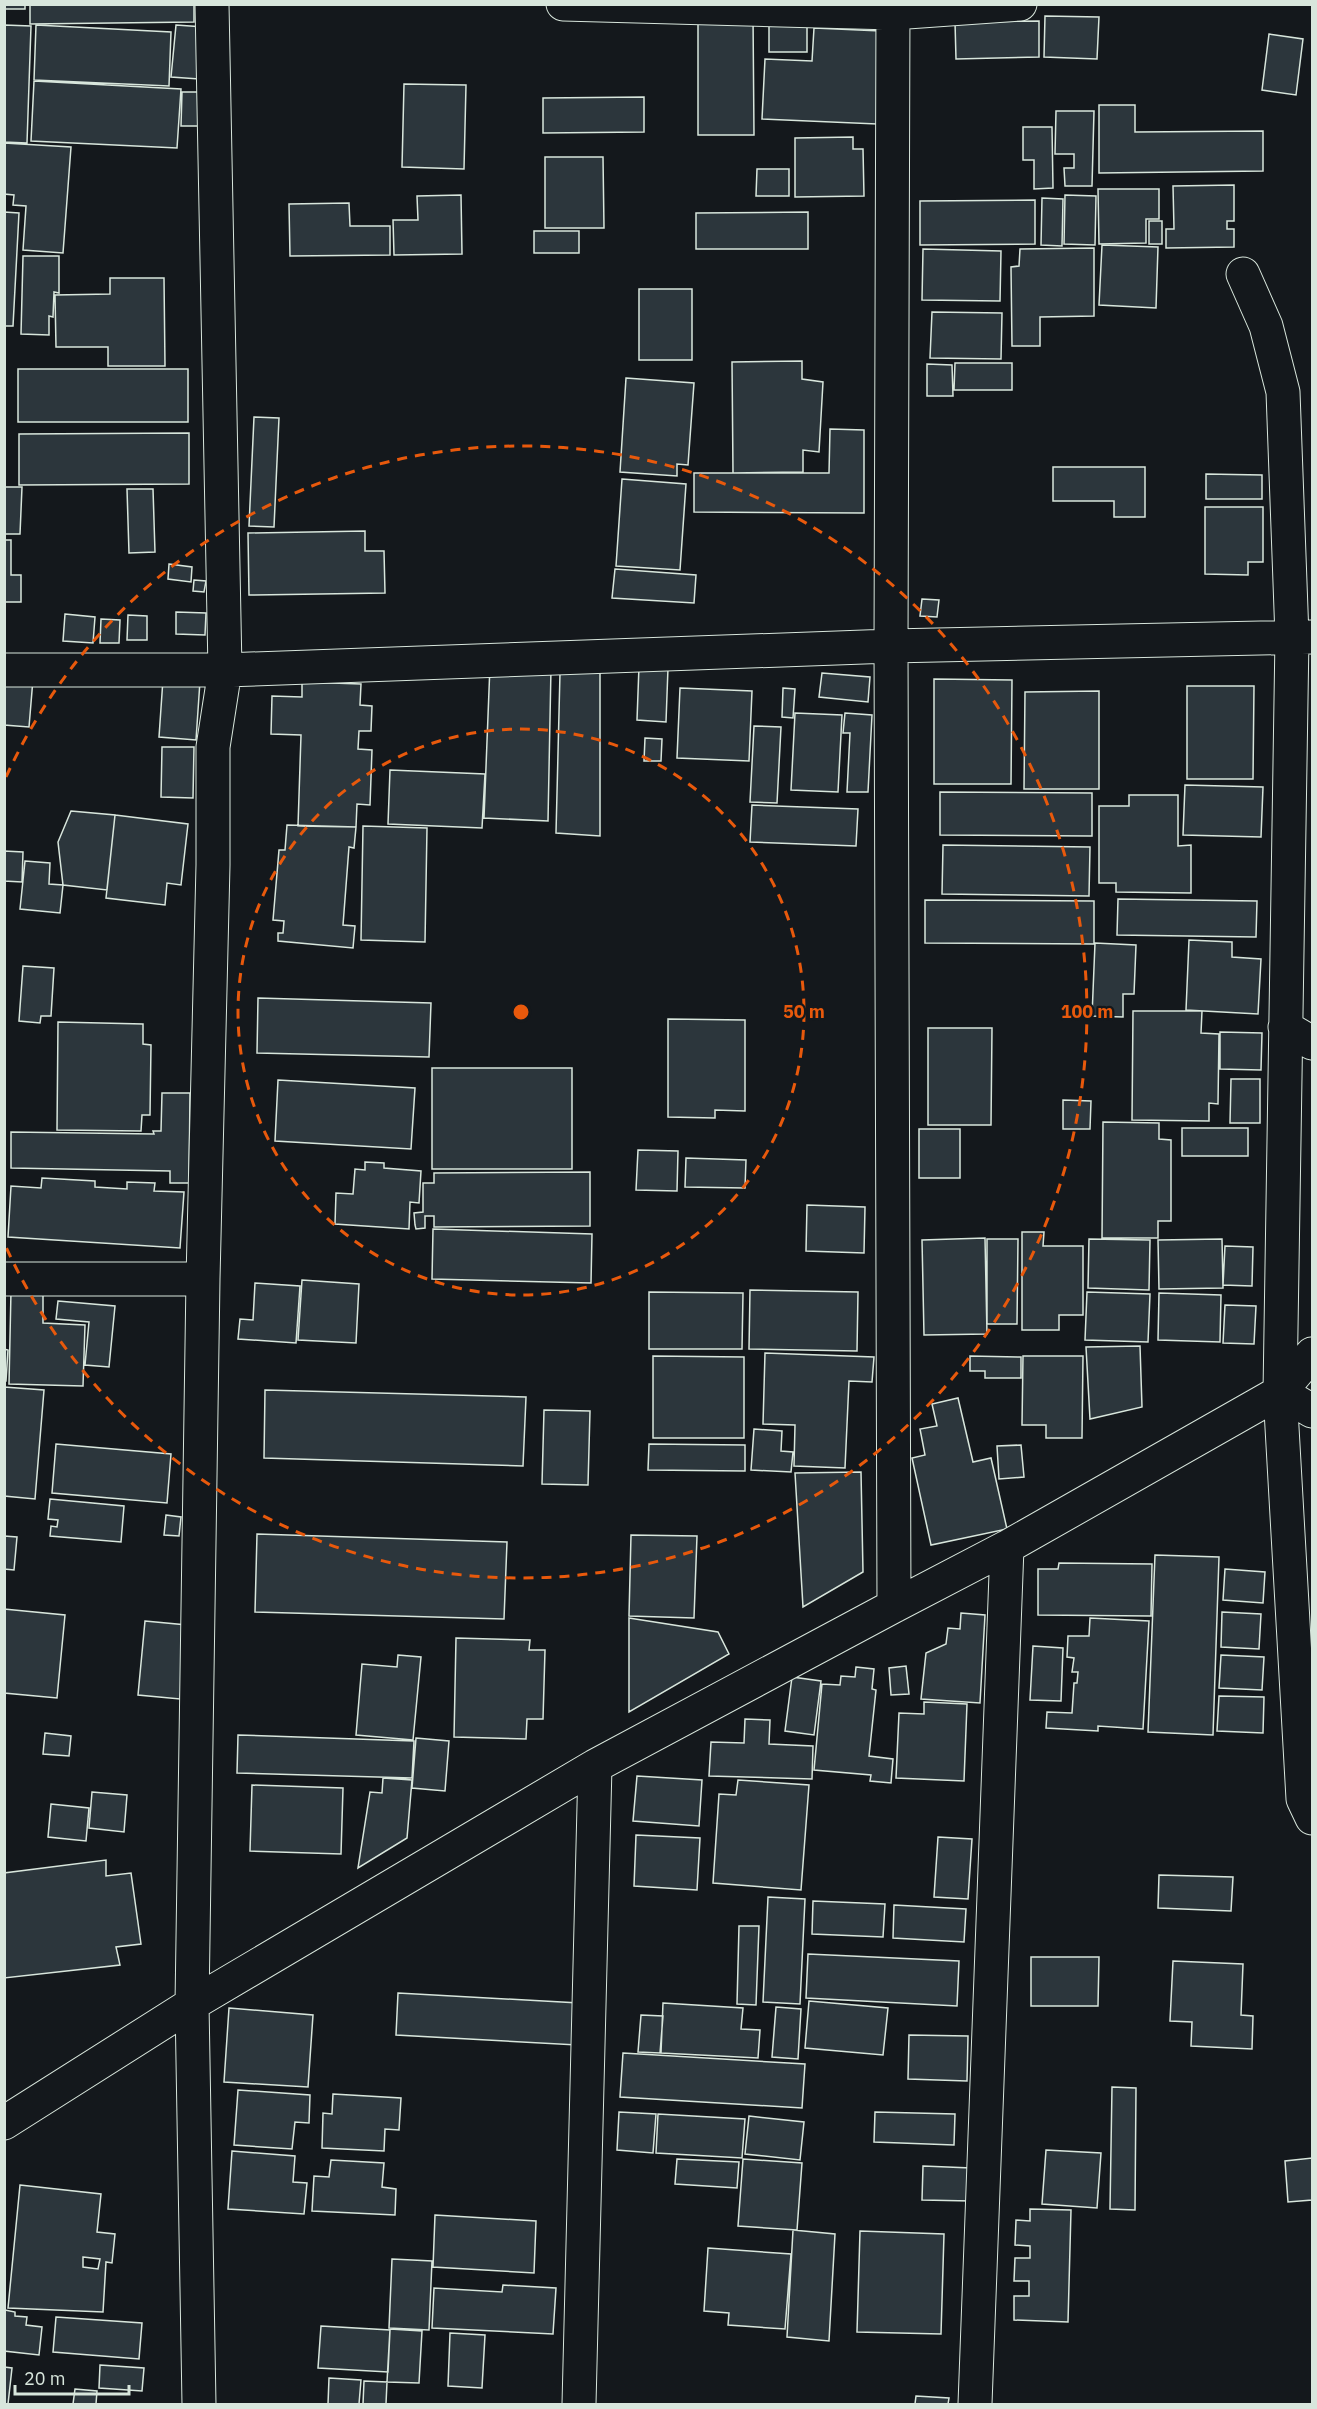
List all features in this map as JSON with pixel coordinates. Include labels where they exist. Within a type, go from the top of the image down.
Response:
[{"type":"street","points":[[199,2404],[192,2004],[213,865],[213,747],[225,670],[212,4]]},
{"type":"street","points":[[563,4],[893,9],[1020,4]]},
{"type":"street","points":[[893,9],[891,646],[894,1606]]},
{"type":"street","points":[[1243,274],[1266,326],[1283,392],[1302,637],[1299,1035],[1280,1392],[1303,1799],[1312,1818]]},
{"type":"street","points":[[4,670],[225,670],[891,646],[1302,637]]},
{"type":"street","points":[[4,1279],[204,1279]]},
{"type":"street","points":[[4,2123],[192,2004],[595,1766],[1008,1547],[1280,1392],[1312,1354]]},
{"type":"street","points":[[1280,1392],[1312,1411]]},
{"type":"street","points":[[975,2404],[1008,1547]]},
{"type":"street","points":[[579,2404],[595,1766]]},
{"type":"building","points":[[4,4],[25,4],[25,9],[4,9]]},
{"type":"building","points":[[30,4],[194,4],[194,22],[30,24]]},
{"type":"building","points":[[698,15],[753,15],[754,135],[698,135]]},
{"type":"building","points":[[1045,16],[1099,17],[1097,59],[1044,57]]},
{"type":"building","points":[[807,19],[807,52],[769,52],[769,20]]},
{"type":"building","points":[[1039,21],[1039,57],[956,59],[955,22]]},
{"type":"building","points":[[4,25],[31,26],[27,143],[4,142]]},
{"type":"building","points":[[36,25],[171,32],[169,86],[34,80]]},
{"type":"building","points":[[176,25],[204,27],[199,79],[171,77]]},
{"type":"building","points":[[814,28],[881,31],[877,124],[762,119],[765,59],[812,61]]},
{"type":"building","points":[[1269,34],[1303,39],[1296,95],[1262,90]]},
{"type":"building","points":[[34,81],[181,89],[177,148],[31,141]]},
{"type":"building","points":[[404,84],[466,85],[464,169],[402,167]]},
{"type":"building","points":[[182,92],[207,92],[206,126],[181,126]]},
{"type":"building","points":[[644,97],[644,132],[543,133],[543,98]]},
{"type":"building","points":[[1099,105],[1135,105],[1135,132],[1263,131],[1263,171],[1099,173]]},
{"type":"building","points":[[1056,111],[1094,111],[1092,186],[1065,186],[1064,168],[1074,168],[1074,154],[1055,154]]},
{"type":"building","points":[[1023,127],[1052,127],[1053,188],[1034,189],[1034,160],[1023,160]]},
{"type":"building","points":[[853,137],[853,149],[863,149],[864,196],[795,197],[795,138]]},
{"type":"building","points":[[4,143],[71,147],[63,253],[23,250],[26,206],[13,205],[14,195],[4,194]]},
{"type":"building","points":[[545,157],[603,157],[604,228],[545,228]]},
{"type":"building","points":[[757,169],[789,169],[789,196],[756,196]]},
{"type":"building","points":[[1234,185],[1234,221],[1227,221],[1227,229],[1234,229],[1234,247],[1166,248],[1166,229],[1174,229],[1173,186]]},
{"type":"building","points":[[1098,189],[1159,189],[1159,219],[1146,219],[1146,243],[1099,244]]},
{"type":"building","points":[[461,195],[462,254],[394,255],[393,220],[418,220],[417,196]]},
{"type":"building","points":[[1065,195],[1096,196],[1095,245],[1064,244]]},
{"type":"building","points":[[1042,198],[1063,199],[1062,246],[1041,245]]},
{"type":"building","points":[[1035,200],[1035,244],[920,245],[920,201]]},
{"type":"building","points":[[349,203],[350,226],[390,226],[390,255],[290,256],[289,204]]},
{"type":"building","points":[[4,212],[19,213],[13,326],[4,326]]},
{"type":"building","points":[[808,212],[808,249],[696,249],[696,213]]},
{"type":"building","points":[[1149,221],[1162,221],[1162,244],[1149,244]]},
{"type":"building","points":[[534,231],[579,231],[579,253],[534,253]]},
{"type":"building","points":[[1102,245],[1158,247],[1156,308],[1099,305]]},
{"type":"building","points":[[1094,248],[1094,316],[1040,317],[1040,346],[1012,346],[1011,267],[1019,266],[1020,249]]},
{"type":"building","points":[[923,249],[1001,251],[1000,301],[922,300]]},
{"type":"building","points":[[23,256],[59,256],[59,293],[54,292],[53,317],[49,316],[49,335],[21,334]]},
{"type":"building","points":[[110,278],[164,278],[165,366],[108,366],[108,347],[56,347],[55,295],[110,294]]},
{"type":"building","points":[[639,289],[692,289],[692,360],[639,360]]},
{"type":"building","points":[[932,312],[1002,313],[1001,359],[930,358]]},
{"type":"building","points":[[802,361],[802,379],[823,382],[819,452],[803,450],[803,472],[733,473],[732,362]]},
{"type":"building","points":[[955,363],[1012,363],[1012,390],[954,390]]},
{"type":"building","points":[[927,364],[952,365],[953,396],[927,396]]},
{"type":"building","points":[[18,369],[188,369],[188,422],[18,422]]},
{"type":"building","points":[[626,378],[694,383],[688,465],[677,464],[677,476],[620,472]]},
{"type":"building","points":[[254,417],[279,418],[274,527],[249,526]]},
{"type":"building","points":[[830,429],[864,430],[864,513],[694,512],[694,473],[829,473]]},
{"type":"building","points":[[189,433],[189,484],[19,485],[19,434]]},
{"type":"building","points":[[1053,467],[1145,467],[1145,517],[1114,517],[1114,501],[1053,501]]},
{"type":"building","points":[[1206,474],[1262,475],[1262,499],[1206,499]]},
{"type":"building","points":[[622,479],[686,484],[680,570],[616,566]]},
{"type":"building","points":[[4,487],[22,487],[20,534],[4,534]]},
{"type":"building","points":[[127,489],[153,489],[155,552],[129,553]]},
{"type":"building","points":[[1205,507],[1263,507],[1263,562],[1248,562],[1248,575],[1205,574]]},
{"type":"building","points":[[365,531],[365,551],[384,551],[385,593],[249,595],[248,533]]},
{"type":"building","points":[[4,540],[11,540],[11,575],[21,575],[21,602],[4,602]]},
{"type":"building","points":[[169,564],[192,567],[191,582],[168,579]]},
{"type":"building","points":[[615,569],[696,575],[694,603],[612,598]]},
{"type":"building","points":[[194,580],[206,581],[204,592],[193,591]]},
{"type":"building","points":[[922,599],[939,600],[937,617],[920,616]]},
{"type":"building","points":[[176,612],[206,613],[205,635],[176,634]]},
{"type":"building","points":[[65,614],[95,617],[93,643],[63,641]]},
{"type":"building","points":[[128,615],[147,616],[147,640],[127,640]]},
{"type":"building","points":[[101,619],[120,620],[119,643],[100,643]]},
{"type":"building","points":[[490,665],[551,668],[548,821],[484,818]]},
{"type":"building","points":[[639,666],[668,668],[666,722],[637,720]]},
{"type":"building","points":[[560,673],[600,673],[600,836],[556,833]]},
{"type":"building","points":[[822,673],[870,677],[868,702],[819,697]]},
{"type":"building","points":[[4,677],[33,679],[29,727],[4,725]]},
{"type":"building","points":[[163,679],[200,681],[196,740],[159,737]]},
{"type":"building","points":[[934,679],[1012,680],[1011,784],[934,784]]},
{"type":"building","points":[[302,682],[361,684],[360,705],[372,706],[371,731],[359,731],[358,749],[372,750],[370,805],[357,804],[356,827],[298,826],[301,735],[271,734],[272,696],[302,697]]},
{"type":"building","points":[[1187,686],[1254,686],[1253,779],[1187,779]]},
{"type":"building","points":[[680,688],[752,691],[749,761],[677,758]]},
{"type":"building","points":[[783,688],[795,689],[793,718],[782,717]]},
{"type":"building","points":[[1099,691],[1099,789],[1024,789],[1025,692]]},
{"type":"building","points":[[795,713],[842,715],[838,792],[791,790]]},
{"type":"building","points":[[845,713],[872,715],[868,792],[847,792],[850,733],[843,733]]},
{"type":"building","points":[[754,726],[781,727],[777,803],[750,802]]},
{"type":"building","points":[[645,738],[662,739],[661,761],[644,761]]},
{"type":"building","points":[[162,747],[194,747],[193,798],[161,797]]},
{"type":"building","points":[[390,770],[485,774],[482,828],[388,824]]},
{"type":"building","points":[[1185,785],[1263,787],[1261,837],[1183,835]]},
{"type":"building","points":[[940,792],[1092,793],[1092,836],[940,835]]},
{"type":"building","points":[[1129,795],[1178,795],[1178,846],[1191,845],[1191,893],[1116,892],[1116,883],[1099,883],[1099,806],[1129,806]]},
{"type":"building","points":[[752,805],[858,809],[856,846],[750,842]]},
{"type":"building","points":[[71,811],[115,815],[107,890],[63,885],[58,842]]},
{"type":"building","points":[[115,815],[188,824],[181,885],[167,883],[165,905],[106,898]]},
{"type":"building","points":[[287,825],[356,827],[354,848],[349,847],[343,925],[355,926],[353,948],[278,941],[278,933],[283,933],[284,921],[273,920],[279,850],[285,850]]},
{"type":"building","points":[[363,826],[427,828],[425,942],[361,940]]},
{"type":"building","points":[[943,845],[1090,847],[1089,896],[942,894]]},
{"type":"building","points":[[4,851],[23,852],[22,882],[4,881]]},
{"type":"building","points":[[25,861],[50,863],[49,884],[63,885],[60,913],[20,909]]},
{"type":"building","points":[[1118,899],[1257,901],[1256,937],[1117,935]]},
{"type":"building","points":[[925,900],[1094,901],[1094,944],[925,943]]},
{"type":"building","points":[[1189,940],[1232,942],[1232,957],[1261,959],[1258,1014],[1186,1010]]},
{"type":"building","points":[[1095,943],[1136,945],[1134,994],[1123,994],[1123,1017],[1092,1016]]},
{"type":"building","points":[[23,966],[54,968],[51,1016],[41,1016],[40,1023],[19,1021]]},
{"type":"building","points":[[258,998],[431,1003],[429,1057],[257,1053]]},
{"type":"building","points":[[1133,1011],[1202,1011],[1201,1033],[1219,1034],[1218,1104],[1209,1103],[1209,1121],[1132,1120]]},
{"type":"building","points":[[668,1019],[745,1020],[745,1111],[715,1110],[715,1118],[668,1117]]},
{"type":"building","points":[[58,1022],[143,1024],[143,1044],[151,1045],[150,1115],[142,1115],[141,1131],[57,1130]]},
{"type":"building","points":[[928,1028],[992,1028],[991,1125],[928,1125]]},
{"type":"building","points":[[1220,1032],[1262,1033],[1261,1070],[1220,1069]]},
{"type":"building","points":[[432,1068],[572,1068],[572,1169],[432,1169]]},
{"type":"building","points":[[1231,1079],[1260,1079],[1260,1123],[1230,1123]]},
{"type":"building","points":[[278,1080],[415,1088],[411,1149],[275,1141]]},
{"type":"building","points":[[162,1093],[190,1093],[189,1183],[170,1183],[170,1171],[11,1168],[11,1132],[154,1134],[153,1131],[161,1131]]},
{"type":"building","points":[[1063,1100],[1091,1101],[1090,1129],[1063,1129]]},
{"type":"building","points":[[1103,1122],[1159,1123],[1159,1139],[1171,1140],[1171,1221],[1158,1221],[1158,1238],[1102,1238]]},
{"type":"building","points":[[1182,1128],[1248,1128],[1248,1156],[1182,1156]]},
{"type":"building","points":[[919,1129],[960,1129],[960,1178],[919,1178]]},
{"type":"building","points":[[638,1150],[678,1151],[677,1191],[636,1190]]},
{"type":"building","points":[[686,1158],[746,1160],[745,1188],[685,1187]]},
{"type":"building","points":[[365,1162],[384,1163],[384,1168],[421,1171],[419,1203],[410,1202],[409,1229],[335,1224],[336,1193],[353,1194],[355,1169],[365,1170]]},
{"type":"building","points":[[590,1172],[590,1226],[434,1227],[434,1216],[425,1216],[425,1228],[416,1229],[414,1213],[423,1212],[423,1183],[434,1183],[434,1173]]},
{"type":"building","points":[[42,1178],[95,1181],[95,1187],[127,1189],[127,1182],[155,1183],[154,1191],[184,1192],[180,1248],[8,1237],[11,1186],[41,1188]]},
{"type":"building","points":[[807,1205],[865,1207],[864,1253],[806,1251]]},
{"type":"building","points":[[433,1229],[592,1234],[591,1283],[432,1279]]},
{"type":"building","points":[[1022,1232],[1044,1232],[1043,1246],[1083,1246],[1083,1315],[1059,1315],[1059,1330],[1022,1330]]},
{"type":"building","points":[[985,1238],[987,1334],[924,1335],[922,1240]]},
{"type":"building","points":[[987,1239],[1018,1239],[1017,1324],[987,1324]]},
{"type":"building","points":[[1089,1239],[1150,1240],[1149,1290],[1088,1288]]},
{"type":"building","points":[[1222,1239],[1223,1288],[1159,1289],[1158,1240]]},
{"type":"building","points":[[1225,1246],[1253,1247],[1252,1286],[1223,1285]]},
{"type":"building","points":[[302,1280],[359,1284],[356,1343],[298,1340]]},
{"type":"building","points":[[255,1283],[300,1286],[296,1343],[238,1339],[240,1319],[253,1320]]},
{"type":"building","points":[[750,1290],[858,1292],[857,1351],[749,1349]]},
{"type":"building","points":[[11,1291],[43,1292],[43,1323],[85,1325],[83,1386],[9,1384]]},
{"type":"building","points":[[649,1292],[743,1293],[742,1349],[649,1349]]},
{"type":"building","points":[[1087,1292],[1150,1294],[1148,1342],[1085,1340]]},
{"type":"building","points":[[1159,1293],[1221,1295],[1220,1342],[1158,1340]]},
{"type":"building","points":[[58,1301],[115,1306],[109,1367],[85,1365],[89,1322],[56,1319]]},
{"type":"building","points":[[1225,1305],[1256,1306],[1254,1344],[1223,1343]]},
{"type":"building","points":[[1140,1346],[1142,1407],[1090,1419],[1086,1347]]},
{"type":"building","points":[[4,1349],[8,1350],[6,1381],[4,1381]]},
{"type":"building","points":[[765,1353],[874,1357],[872,1382],[849,1381],[845,1468],[794,1466],[795,1425],[763,1424]]},
{"type":"building","points":[[653,1356],[744,1357],[744,1438],[653,1438]]},
{"type":"building","points":[[970,1356],[1021,1357],[1021,1378],[985,1378],[985,1371],[970,1371]]},
{"type":"building","points":[[1023,1356],[1083,1356],[1082,1438],[1046,1438],[1046,1425],[1022,1425]]},
{"type":"building","points":[[4,1387],[44,1390],[35,1499],[4,1496]]},
{"type":"building","points":[[265,1390],[526,1397],[523,1466],[264,1458]]},
{"type":"building","points":[[958,1398],[973,1462],[991,1458],[1007,1529],[931,1545],[912,1458],[925,1455],[920,1429],[937,1426],[932,1404]]},
{"type":"building","points":[[544,1410],[590,1411],[588,1485],[542,1484]]},
{"type":"building","points":[[754,1429],[782,1431],[781,1451],[793,1452],[791,1472],[751,1470]]},
{"type":"building","points":[[56,1444],[171,1454],[167,1503],[52,1493]]},
{"type":"building","points":[[649,1444],[745,1445],[745,1471],[648,1470]]},
{"type":"building","points":[[1021,1445],[1024,1477],[999,1479],[997,1446]]},
{"type":"building","points":[[861,1472],[863,1572],[803,1607],[795,1473]]},
{"type":"building","points":[[50,1499],[124,1506],[121,1542],[50,1536],[51,1526],[57,1527],[58,1520],[48,1519]]},
{"type":"building","points":[[166,1515],[181,1517],[179,1536],[164,1535]]},
{"type":"building","points":[[257,1534],[507,1542],[504,1619],[255,1612]]},
{"type":"building","points":[[631,1535],[697,1536],[694,1618],[629,1616]]},
{"type":"building","points":[[4,1536],[17,1537],[14,1570],[4,1569]]},
{"type":"building","points":[[1155,1555],[1219,1557],[1213,1735],[1148,1732]]},
{"type":"building","points":[[1059,1563],[1152,1564],[1151,1616],[1038,1615],[1038,1569],[1058,1569]]},
{"type":"building","points":[[1225,1569],[1265,1572],[1263,1603],[1223,1600]]},
{"type":"building","points":[[4,1609],[65,1615],[57,1698],[4,1693]]},
{"type":"building","points":[[1222,1612],[1261,1614],[1259,1649],[1221,1647]]},
{"type":"building","points":[[961,1613],[985,1615],[980,1703],[921,1699],[926,1653],[946,1644],[948,1628],[960,1629]]},
{"type":"building","points":[[629,1618],[718,1632],[729,1654],[629,1712]]},
{"type":"building","points":[[1090,1618],[1149,1621],[1143,1729],[1098,1726],[1098,1731],[1046,1728],[1047,1712],[1072,1713],[1074,1683],[1077,1683],[1078,1672],[1072,1672],[1074,1658],[1067,1657],[1068,1636],[1089,1636]]},
{"type":"building","points":[[145,1621],[187,1625],[180,1699],[138,1695]]},
{"type":"building","points":[[456,1638],[530,1640],[529,1650],[545,1650],[543,1719],[527,1719],[526,1739],[454,1737]]},
{"type":"building","points":[[1033,1646],[1063,1648],[1061,1701],[1030,1700]]},
{"type":"building","points":[[398,1655],[421,1657],[413,1740],[356,1735],[362,1664],[397,1667]]},
{"type":"building","points":[[1221,1655],[1264,1657],[1262,1690],[1219,1688]]},
{"type":"building","points":[[906,1666],[909,1694],[891,1695],[889,1668]]},
{"type":"building","points":[[856,1667],[874,1669],[872,1689],[876,1690],[869,1756],[893,1759],[891,1783],[870,1781],[871,1775],[814,1770],[822,1684],[840,1685],[841,1676],[855,1677]]},
{"type":"building","points":[[792,1677],[821,1681],[814,1735],[785,1731]]},
{"type":"building","points":[[1219,1696],[1264,1697],[1263,1733],[1217,1731]]},
{"type":"building","points":[[924,1702],[967,1704],[964,1781],[896,1778],[899,1713],[924,1714]]},
{"type":"building","points":[[745,1719],[770,1720],[769,1744],[813,1746],[812,1779],[709,1776],[711,1742],[744,1743]]},
{"type":"building","points":[[45,1733],[71,1736],[69,1756],[43,1754]]},
{"type":"building","points":[[238,1735],[414,1741],[412,1778],[237,1773]]},
{"type":"building","points":[[416,1738],[449,1741],[445,1791],[412,1788]]},
{"type":"building","points":[[637,1776],[702,1780],[699,1826],[633,1821]]},
{"type":"building","points":[[383,1778],[412,1780],[407,1838],[358,1868],[370,1792],[382,1793]]},
{"type":"building","points":[[738,1780],[809,1785],[801,1890],[713,1883],[719,1794],[736,1795]]},
{"type":"building","points":[[252,1785],[343,1788],[341,1854],[250,1851]]},
{"type":"building","points":[[92,1792],[127,1795],[124,1832],[89,1828]]},
{"type":"building","points":[[51,1804],[89,1808],[86,1841],[48,1837]]},
{"type":"building","points":[[636,1835],[700,1838],[697,1890],[634,1886]]},
{"type":"building","points":[[938,1837],[972,1839],[968,1899],[934,1897]]},
{"type":"building","points":[[106,1860],[106,1876],[131,1873],[141,1944],[116,1947],[120,1965],[4,1978],[4,1873]]},
{"type":"building","points":[[1159,1875],[1233,1877],[1231,1911],[1158,1908]]},
{"type":"building","points":[[768,1897],[805,1899],[800,2004],[763,2002]]},
{"type":"building","points":[[813,1901],[885,1904],[883,1937],[812,1934]]},
{"type":"building","points":[[894,1905],[966,1909],[964,1942],[893,1938]]},
{"type":"building","points":[[739,1926],[759,1926],[756,2005],[737,2004]]},
{"type":"building","points":[[808,1954],[959,1961],[957,2006],[806,1998]]},
{"type":"building","points":[[1031,1957],[1099,1957],[1098,2006],[1031,2006]]},
{"type":"building","points":[[1173,1961],[1243,1964],[1241,2015],[1253,2016],[1252,2049],[1191,2046],[1192,2022],[1170,2021]]},
{"type":"building","points":[[398,1993],[579,2003],[577,2045],[396,2035]]},
{"type":"building","points":[[809,2001],[888,2008],[883,2055],[805,2048]]},
{"type":"building","points":[[663,2003],[743,2008],[741,2029],[760,2030],[758,2058],[661,2053]]},
{"type":"building","points":[[776,2007],[801,2009],[798,2059],[772,2057]]},
{"type":"building","points":[[229,2008],[313,2015],[308,2087],[224,2082]]},
{"type":"building","points":[[641,2015],[663,2016],[660,2053],[638,2052]]},
{"type":"building","points":[[909,2035],[968,2036],[967,2081],[908,2079]]},
{"type":"building","points":[[623,2053],[805,2064],[802,2108],[620,2097]]},
{"type":"building","points":[[1112,2087],[1136,2088],[1135,2210],[1110,2209]]},
{"type":"building","points":[[238,2090],[310,2095],[309,2123],[295,2122],[292,2149],[234,2145]]},
{"type":"building","points":[[333,2094],[401,2098],[399,2130],[385,2129],[384,2151],[322,2148],[323,2113],[332,2114]]},
{"type":"building","points":[[619,2112],[656,2114],[653,2153],[617,2150]]},
{"type":"building","points":[[875,2112],[955,2114],[954,2145],[874,2142]]},
{"type":"building","points":[[658,2114],[745,2119],[742,2158],[656,2153]]},
{"type":"building","points":[[749,2116],[804,2122],[800,2160],[745,2154]]},
{"type":"building","points":[[1046,2150],[1101,2153],[1097,2208],[1042,2204]]},
{"type":"building","points":[[232,2151],[295,2156],[293,2182],[307,2183],[304,2214],[228,2209]]},
{"type":"building","points":[[1312,2158],[1312,2200],[1288,2202],[1285,2161]]},
{"type":"building","points":[[677,2159],[739,2162],[737,2188],[675,2184]]},
{"type":"building","points":[[743,2159],[802,2163],[797,2230],[738,2226]]},
{"type":"building","points":[[331,2160],[384,2163],[382,2187],[396,2189],[395,2215],[312,2211],[314,2176],[329,2177]]},
{"type":"building","points":[[923,2166],[971,2168],[971,2201],[922,2200]]},
{"type":"building","points":[[20,2185],[101,2194],[97,2232],[115,2234],[112,2263],[106,2262],[103,2312],[8,2308]],"holes":[[[83,2257],[100,2259],[98,2269],[83,2267]]]},
{"type":"building","points":[[1030,2209],[1071,2210],[1068,2322],[1014,2320],[1014,2296],[1029,2296],[1029,2281],[1014,2281],[1015,2258],[1030,2258],[1030,2246],[1015,2245],[1016,2220],[1030,2221]]},
{"type":"building","points":[[435,2215],[536,2221],[534,2273],[433,2267]]},
{"type":"building","points":[[793,2230],[835,2234],[829,2341],[787,2337]]},
{"type":"building","points":[[860,2231],[944,2234],[941,2334],[857,2332]]},
{"type":"building","points":[[708,2248],[791,2254],[785,2329],[728,2325],[729,2313],[704,2311]]},
{"type":"building","points":[[392,2259],[432,2261],[429,2330],[389,2328]]},
{"type":"building","points":[[503,2285],[556,2288],[553,2334],[432,2328],[434,2288],[502,2292]]},
{"type":"building","points":[[5,2310],[15,2312],[15,2316],[27,2317],[26,2325],[42,2327],[39,2355],[4,2351]]},
{"type":"building","points":[[56,2317],[142,2323],[139,2359],[53,2352]]},
{"type":"building","points":[[321,2326],[390,2330],[388,2372],[318,2368]]},
{"type":"building","points":[[390,2329],[422,2331],[419,2383],[387,2382]]},
{"type":"building","points":[[450,2333],[485,2335],[482,2388],[448,2386]]},
{"type":"building","points":[[100,2365],[144,2368],[142,2391],[99,2388]]},
{"type":"building","points":[[4,2367],[12,2368],[8,2404],[4,2404]]},
{"type":"building","points":[[329,2378],[361,2380],[359,2404],[328,2404]]},
{"type":"building","points":[[364,2381],[387,2382],[386,2404],[363,2404]]},
{"type":"building","points":[[75,2389],[97,2391],[96,2404],[73,2404]]},
{"type":"building","points":[[916,2396],[949,2398],[948,2404],[915,2404]]}]
